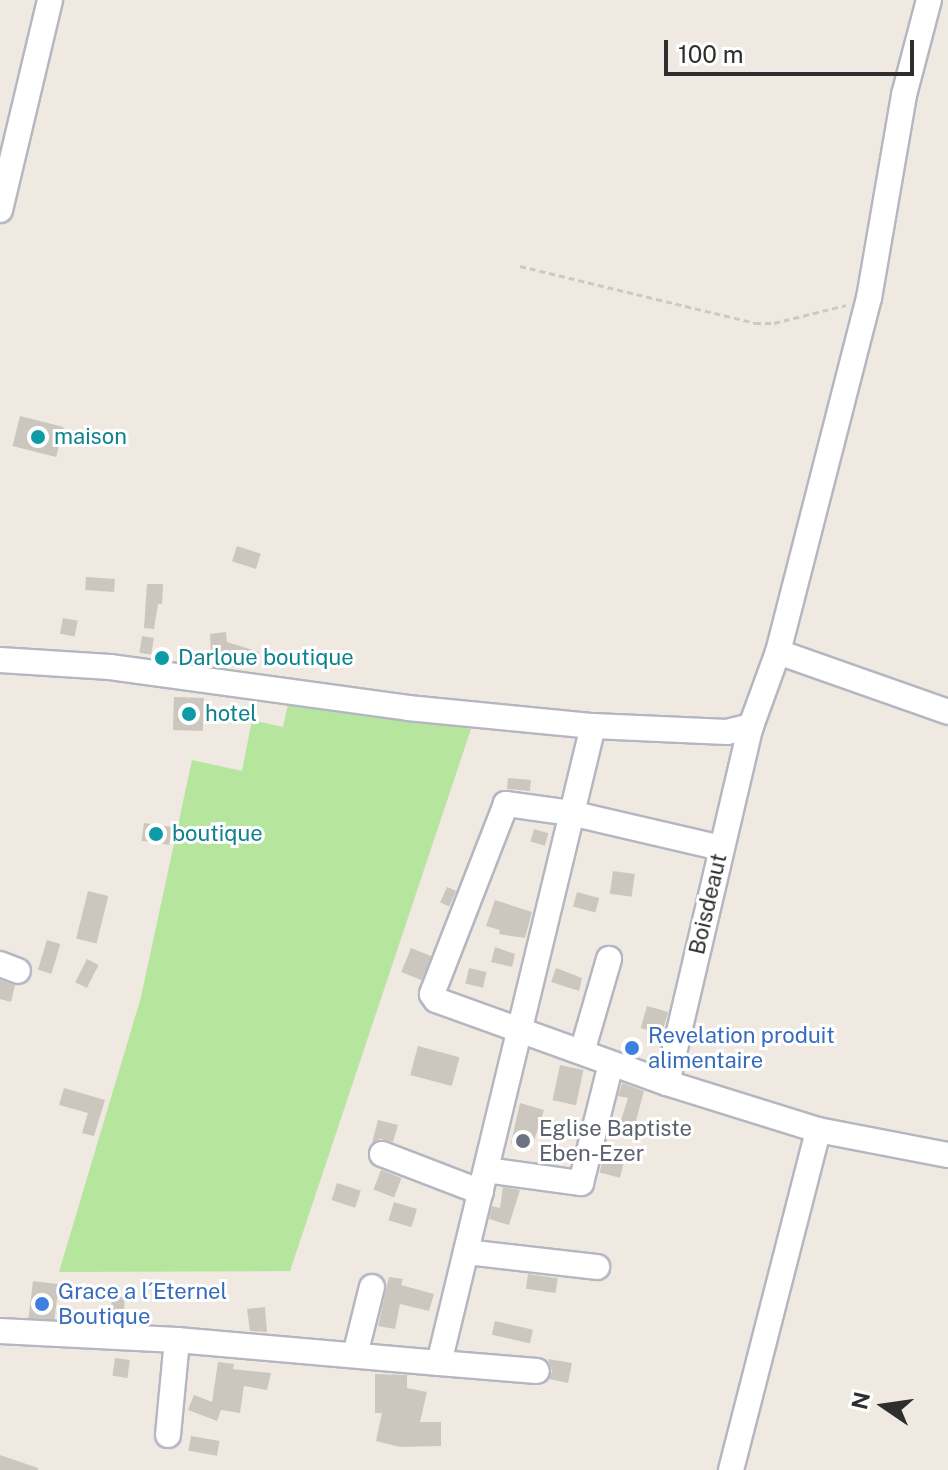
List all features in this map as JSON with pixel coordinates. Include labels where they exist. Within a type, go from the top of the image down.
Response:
[{"type":"street","name":"Boisdeaut","points":[[667,1083],[751,726],[778,652],[869,298],[904,95],[929,0]]},
{"type":"street","points":[[0,210],[45,1]]},
{"type":"street","points":[[778,652],[948,712]]},
{"type":"street","points":[[0,660],[110,667],[408,708],[593,726],[727,732],[751,726]]},
{"type":"street","points":[[439,1363],[593,726]]},
{"type":"street","points":[[721,848],[571,813],[506,804],[432,994],[436,1000],[667,1083],[818,1130],[948,1155]]},
{"type":"street","points":[[582,1052],[609,959]]},
{"type":"street","points":[[382,1154],[483,1181],[581,1183],[611,1064]]},
{"type":"street","points":[[731,1470],[818,1130]]},
{"type":"street","points":[[466,1252],[597,1267]]},
{"type":"street","points":[[355,1355],[372,1287]]},
{"type":"street","points":[[0,1331],[177,1340],[537,1371]]},
{"type":"street","points":[[168,1435],[177,1340]]},
{"type":"path","points":[[520,266],[755,323],[774,323],[869,298]]},
{"type":"green space","points":[[290,695],[471,729],[290,1271],[59,1272],[141,997],[192,760],[242,771],[252,720],[283,727]]},
{"type":"building","name":"maison","points":[[20,416],[64,427],[56,457],[13,446]]},
{"type":"building","points":[[237,546],[261,554],[256,569],[232,561]]},
{"type":"building","points":[[86,577],[115,579],[114,592],[85,590]]},
{"type":"building","points":[[147,584],[163,584],[162,604],[158,604],[154,629],[144,628]]},
{"type":"building","points":[[63,618],[78,621],[75,637],[60,634]]},
{"type":"building","points":[[226,632],[227,642],[259,652],[255,666],[240,661],[243,652],[211,654],[210,634]]},
{"type":"building","points":[[142,636],[154,638],[151,655],[139,653]]},
{"type":"building","name":"hotel","points":[[174,697],[204,698],[203,731],[173,730]]},
{"type":"building","points":[[508,778],[531,780],[530,791],[507,789]]},
{"type":"building","name":"boutique","points":[[144,823],[172,827],[169,845],[141,841]]},
{"type":"building","points":[[534,829],[548,833],[545,846],[530,841]]},
{"type":"building","points":[[613,871],[635,874],[632,897],[610,894]]},
{"type":"building","points":[[447,887],[456,891],[449,907],[440,903]]},
{"type":"building","points":[[88,891],[108,896],[97,944],[76,939]]},
{"type":"building","points":[[577,892],[599,898],[595,912],[573,906]]},
{"type":"building","points":[[495,900],[532,912],[525,938],[499,934],[500,930],[486,926]]},
{"type":"building","points":[[47,940],[60,944],[51,974],[38,970]]},
{"type":"building","points":[[495,947],[515,954],[512,967],[491,962]]},
{"type":"building","points":[[411,948],[431,956],[422,980],[401,972]]},
{"type":"building","points":[[87,959],[99,965],[87,988],[75,982]]},
{"type":"building","points":[[469,968],[487,972],[483,988],[465,984]]},
{"type":"building","points":[[556,968],[582,978],[579,991],[551,982]]},
{"type":"building","points":[[0,980],[15,985],[11,1002],[0,999]]},
{"type":"building","points":[[647,1006],[668,1012],[662,1034],[641,1028]]},
{"type":"building","points":[[418,1046],[460,1057],[452,1086],[410,1075]]},
{"type":"building","points":[[560,1065],[583,1070],[576,1105],[553,1100]]},
{"type":"building","points":[[622,1083],[644,1091],[634,1128],[620,1123],[628,1098],[618,1096]]},
{"type":"building","points":[[64,1088],[105,1100],[94,1136],[82,1133],[88,1113],[59,1105]]},
{"type":"building","points":[[520,1103],[544,1110],[531,1150],[511,1143]]},
{"type":"building","points":[[378,1120],[398,1125],[393,1142],[380,1139],[372,1143]]},
{"type":"building","points":[[603,1159],[623,1164],[620,1178],[600,1173]]},
{"type":"building","points":[[381,1170],[402,1178],[394,1197],[373,1190]]},
{"type":"building","points":[[337,1183],[361,1191],[355,1208],[331,1200]]},
{"type":"building","points":[[503,1187],[520,1190],[509,1225],[489,1219],[492,1206],[500,1208]]},
{"type":"building","points":[[394,1202],[417,1209],[411,1227],[388,1220]]},
{"type":"building","points":[[528,1274],[558,1278],[556,1293],[526,1289]]},
{"type":"building","points":[[389,1277],[403,1279],[401,1285],[434,1294],[429,1311],[400,1304],[395,1329],[378,1326]]},
{"type":"building","points":[[33,1281],[59,1284],[54,1321],[28,1318]]},
{"type":"building","points":[[112,1296],[125,1297],[124,1317],[111,1316]]},
{"type":"building","points":[[265,1307],[267,1332],[250,1331],[247,1309]]},
{"type":"building","points":[[495,1321],[533,1330],[530,1343],[492,1335]]},
{"type":"building","points":[[115,1358],[130,1360],[127,1378],[112,1376]]},
{"type":"building","points":[[548,1359],[572,1363],[568,1383],[549,1379],[552,1371]]},
{"type":"building","points":[[218,1362],[234,1364],[233,1369],[271,1373],[267,1390],[244,1386],[240,1413],[221,1410],[217,1421],[188,1410],[194,1395],[212,1402]]},
{"type":"building","points":[[375,1374],[407,1375],[407,1388],[427,1392],[420,1422],[441,1422],[441,1446],[400,1447],[376,1441],[382,1413],[375,1413]]},
{"type":"building","points":[[191,1436],[220,1441],[217,1456],[188,1451]]},
{"type":"building","points":[[0,1455],[38,1468],[38,1470],[0,1470]]},
{"type":"place","name":"maison","points":[[38,437]]},
{"type":"place","name":"Darloue boutique","points":[[162,658]]},
{"type":"place","name":"hotel","points":[[189,714]]},
{"type":"place","name":"boutique","points":[[156,834]]},
{"type":"place","name":"Revelation produit alimentaire","points":[[632,1048]]},
{"type":"place","name":"Eglise Baptiste Eben-Ezer","points":[[523,1141]]},
{"type":"place","name":"Grace a l´Eternel Boutique","points":[[42,1304]]}]
